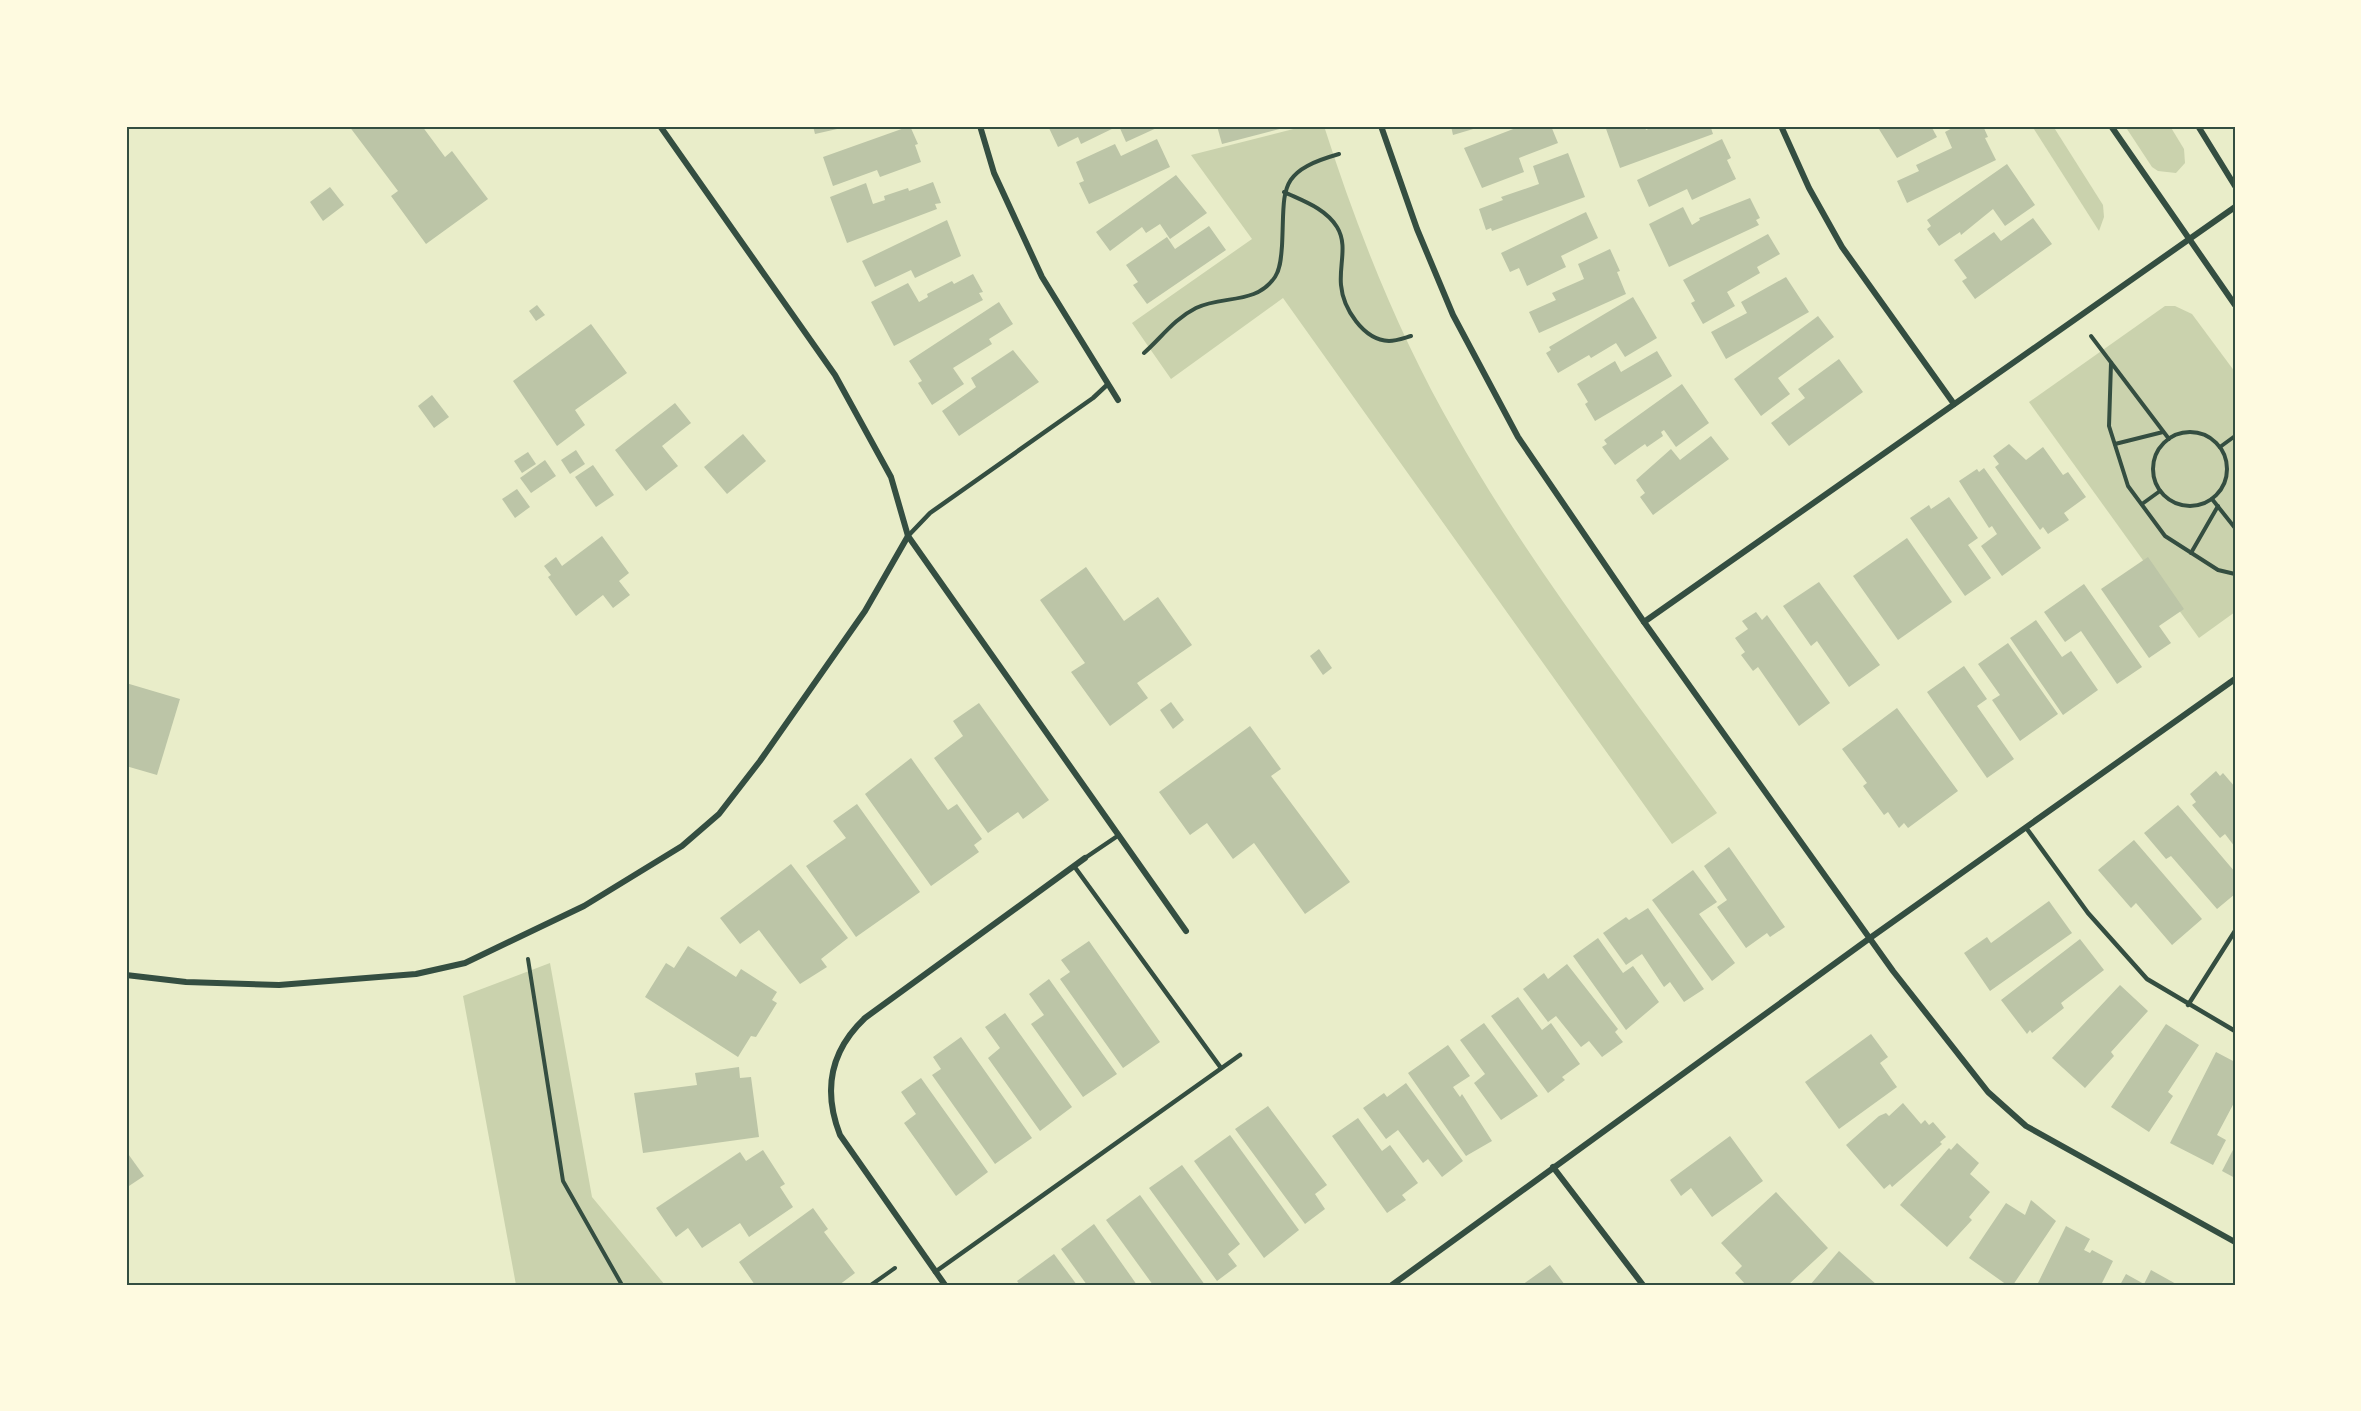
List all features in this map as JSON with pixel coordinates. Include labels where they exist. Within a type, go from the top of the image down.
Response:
[{"type":"street","points":[[660,126],[835,375],[871,436],[891,477],[908,536],[1186,931]]},
{"type":"street","points":[[980,126],[994,173],[1042,277],[1118,400]]},
{"type":"street","points":[[1381,126],[1418,229],[1453,315],[1518,437],[1644,622],[1869,938],[1988,1092],[2026,1126],[2235,1242]]},
{"type":"street","points":[[1781,126],[1809,188],[1842,247],[1954,404]]},
{"type":"street","points":[[2111,126],[2235,305]]},
{"type":"street","points":[[2198,126],[2235,186]]},
{"type":"street","points":[[1644,622],[2076,316],[2235,207]]},
{"type":"street","points":[[126,975],[186,982],[279,985],[416,974],[465,963],[525,937],[641,872],[682,846],[726,805],[760,761],[865,610],[908,536]]},
{"type":"street","points":[[1392,1285],[1869,938],[2027,829],[2235,679]]},
{"type":"street","points":[[945,1285],[840,1135],[830,1104],[829,1091],[841,1046],[851,1031],[865,1018],[1085,858]]},
{"type":"street","points":[[1553,1167],[1643,1285]]},
{"type":"lane","points":[[908,536],[930,513],[1093,398],[1108,384]]},
{"type":"lane","points":[[2027,829],[2117,948],[2147,979],[2235,1031]]},
{"type":"lane","points":[[1085,858],[1119,835]]},
{"type":"lane","points":[[1074,866],[1221,1068]]},
{"type":"lane","points":[[2188,1005],[2235,931]]},
{"type":"lane","points":[[935,1272],[1240,1055]]},
{"type":"path","points":[[1144,353],[1177,320],[1197,308],[1212,302],[1247,297],[1267,286],[1276,275],[1281,261],[1284,192],[1290,180],[1301,168],[1339,154]]},
{"type":"path","points":[[1284,192],[1328,215],[1338,229],[1343,243],[1341,285],[1346,304],[1356,322],[1369,333],[1388,341],[1411,336]]},
{"type":"path","points":[[2076,316],[2169,439]]},
{"type":"path","points":[[2111,363],[2109,426],[2128,486],[2165,536],[2218,570],[2235,574]]},
{"type":"path","points":[[2115,444],[2163,432]]},
{"type":"path","points":[[2196,432],[2210,438],[2220,447],[2226,460],[2227,475],[2222,488],[2212,499],[2199,505],[2184,505],[2171,500],[2160,490],[2154,477],[2154,463],[2159,449],[2169,439],[2182,433],[2196,432]]},
{"type":"path","points":[[2220,447],[2235,436]]},
{"type":"path","points":[[2142,504],[2160,490]]},
{"type":"path","points":[[2212,499],[2235,528]]},
{"type":"path","points":[[2191,552],[2218,506]]},
{"type":"path","points":[[525,937],[563,1182],[622,1285]]},
{"type":"path","points":[[871,1285],[895,1268]]},
{"type":"green space","points":[[1305,126],[1324,126],[1351,205],[1398,321],[1435,396],[1484,483],[1581,627],[1717,813],[1672,844],[1283,298],[1171,379],[1132,323],[1252,239],[1191,155]]},
{"type":"green space","points":[[2032,126],[2053,126],[2103,205],[2104,217],[2099,231]]},
{"type":"green space","points":[[2125,126],[2170,126],[2184,149],[2185,163],[2176,173],[2158,171],[2152,167]]},
{"type":"green space","points":[[2165,306],[2175,306],[2192,314],[2235,372],[2235,612],[2199,638],[2029,402]]},
{"type":"green space","points":[[550,963],[592,1197],[665,1285],[516,1285],[463,996]]},
{"type":"building","points":[[349,126],[422,126],[445,157],[452,151],[488,199],[426,244],[391,196],[398,191]]},
{"type":"building","points":[[813,126],[846,126],[846,127],[815,134]]},
{"type":"building","points":[[910,126],[918,144],[915,145],[921,162],[880,177],[877,170],[833,186],[823,157]]},
{"type":"building","points":[[1048,126],[1118,126],[1081,144],[1078,137],[1058,147]]},
{"type":"building","points":[[1119,126],[1161,126],[1126,142]]},
{"type":"building","points":[[1217,126],[1286,126],[1287,127],[1222,144]]},
{"type":"building","points":[[1451,126],[1480,126],[1480,127],[1453,135]]},
{"type":"building","points":[[1521,126],[1551,126],[1558,143],[1519,158],[1524,172],[1482,188],[1464,148]]},
{"type":"building","points":[[1605,126],[1645,126],[1646,130],[1655,126],[1716,126],[1711,128],[1713,134],[1620,168]]},
{"type":"building","points":[[1877,126],[1931,126],[1937,137],[1897,158]]},
{"type":"building","points":[[1956,126],[1983,126],[1988,137],[1985,138],[1996,160],[1907,203],[1897,181],[1919,171],[1916,165],[1952,148],[1945,132]]},
{"type":"building","points":[[1157,139],[1170,167],[1089,204],[1079,183],[1084,181],[1076,162],[1115,144],[1121,156]]},
{"type":"building","points":[[1722,139],[1731,158],[1727,160],[1736,179],[1692,200],[1687,189],[1649,207],[1637,180]]},
{"type":"building","points":[[1568,153],[1585,197],[1492,231],[1491,228],[1486,230],[1479,209],[1503,200],[1501,197],[1539,184],[1533,166]]},
{"type":"building","points":[[2007,164],[2035,205],[2005,226],[1993,209],[1961,235],[1960,232],[1939,246],[1927,229],[1931,226],[1927,220]]},
{"type":"building","points":[[1176,175],[1207,213],[1170,239],[1160,224],[1146,233],[1142,227],[1110,251],[1096,232]]},
{"type":"building","points":[[933,182],[941,203],[935,204],[937,209],[847,243],[830,197],[866,183],[873,204],[885,200],[884,196],[908,188],[909,191]]},
{"type":"building","points":[[330,187],[344,205],[323,221],[310,202]]},
{"type":"building","points":[[1750,198],[1760,218],[1756,220],[1759,225],[1669,267],[1649,224],[1683,207],[1692,225],[1700,220],[1699,218]]},
{"type":"building","points":[[1586,212],[1598,238],[1561,256],[1566,267],[1527,286],[1519,268],[1510,272],[1501,253]]},
{"type":"building","points":[[2033,218],[2052,244],[1975,299],[1962,281],[1967,278],[1954,260],[1994,232],[2001,241]]},
{"type":"building","points":[[947,220],[961,256],[915,278],[911,270],[875,287],[862,261]]},
{"type":"building","points":[[1209,226],[1226,250],[1147,304],[1133,285],[1138,282],[1126,265],[1167,237],[1175,249]]},
{"type":"building","points":[[1768,234],[1780,254],[1757,267],[1760,273],[1727,292],[1735,306],[1703,324],[1691,303],[1695,301],[1683,280]]},
{"type":"building","points":[[1610,249],[1620,271],[1617,272],[1626,294],[1539,333],[1529,312],[1556,300],[1552,293],[1584,279],[1578,264]]},
{"type":"building","points":[[973,274],[983,292],[979,293],[983,300],[894,346],[871,302],[908,283],[919,302],[928,297],[927,294],[952,281],[954,284]]},
{"type":"building","points":[[1786,277],[1809,312],[1726,359],[1711,332],[1747,313],[1741,302]]},
{"type":"building","points":[[1633,297],[1657,338],[1625,357],[1616,343],[1591,358],[1589,355],[1558,373],[1546,353],[1551,350],[1549,347]]},
{"type":"building","points":[[999,302],[1013,324],[989,339],[992,344],[953,368],[964,384],[932,405],[918,383],[922,381],[909,361]]},
{"type":"building","points":[[537,305],[545,315],[536,321],[529,311]]},
{"type":"building","points":[[1818,316],[1834,337],[1778,378],[1790,394],[1761,416],[1734,379]]},
{"type":"building","points":[[591,324],[627,373],[575,410],[585,425],[557,446],[513,381]]},
{"type":"building","points":[[1013,350],[1039,382],[959,436],[942,411],[976,387],[971,378]]},
{"type":"building","points":[[1657,351],[1672,376],[1595,421],[1585,404],[1588,402],[1577,384],[1615,361],[1621,372]]},
{"type":"building","points":[[1839,359],[1863,392],[1789,446],[1771,423],[1805,398],[1798,389]]},
{"type":"building","points":[[1682,384],[1709,423],[1676,447],[1664,430],[1661,432],[1663,436],[1647,447],[1645,444],[1615,465],[1602,447],[1607,444],[1604,440]]},
{"type":"building","points":[[432,395],[449,417],[434,428],[418,406]]},
{"type":"building","points":[[675,403],[691,423],[662,446],[678,466],[646,491],[615,450]]},
{"type":"building","points":[[743,434],[766,461],[727,494],[704,467]]},
{"type":"building","points":[[1711,436],[1729,459],[1653,515],[1640,497],[1645,493],[1636,480],[1671,449],[1680,460]]},
{"type":"building","points":[[2009,444],[2026,460],[2043,447],[2063,475],[2068,472],[2086,497],[2064,513],[2069,520],[2048,534],[2043,527],[2040,530],[1995,467],[1999,464],[1993,456]]},
{"type":"building","points":[[576,450],[585,464],[570,474],[561,460]]},
{"type":"building","points":[[528,452],[536,464],[522,473],[514,461]]},
{"type":"building","points":[[545,460],[556,476],[531,493],[520,478]]},
{"type":"building","points":[[593,465],[614,495],[596,507],[575,477]]},
{"type":"building","points":[[1984,468],[2041,548],[2002,576],[1981,546],[1997,534],[1992,526],[1989,528],[1959,481],[1977,469],[1979,472]]},
{"type":"building","points":[[517,489],[530,507],[515,518],[502,499]]},
{"type":"building","points":[[1949,497],[1978,538],[1968,545],[1991,578],[1965,596],[1910,518],[1929,505],[1931,509]]},
{"type":"building","points":[[602,536],[629,573],[619,581],[630,595],[613,608],[603,595],[576,616],[548,577],[551,575],[544,566],[556,557],[562,566]]},
{"type":"building","points":[[1907,538],[1952,602],[1898,640],[1853,576]]},
{"type":"building","points":[[2148,557],[2184,609],[2159,626],[2171,643],[2149,658],[2101,589]]},
{"type":"building","points":[[1086,567],[1124,621],[1158,597],[1192,645],[1137,683],[1148,698],[1110,726],[1071,672],[1085,663],[1040,600]]},
{"type":"building","points":[[1819,582],[1880,665],[1849,687],[1817,641],[1811,646],[1783,606]]},
{"type":"building","points":[[2084,584],[2142,667],[2117,684],[2081,631],[2065,642],[2044,612]]},
{"type":"building","points":[[1756,612],[1762,620],[1767,615],[1830,703],[1799,726],[1758,667],[1753,671],[1741,655],[1745,652],[1735,638],[1748,629],[1742,621]]},
{"type":"building","points":[[2036,620],[2062,657],[2071,651],[2098,690],[2063,715],[2010,638]]},
{"type":"building","points":[[2008,643],[2058,714],[2020,741],[1992,700],[2000,695],[1978,664]]},
{"type":"building","points":[[1319,649],[1332,668],[1323,675],[1310,656]]},
{"type":"building","points":[[1964,666],[1987,699],[1977,706],[2014,759],[1987,778],[1927,692]]},
{"type":"building","points":[[126,683],[180,699],[157,775],[126,766]]},
{"type":"building","points":[[1171,702],[1184,720],[1173,729],[1160,710]]},
{"type":"building","points":[[979,703],[1049,800],[1023,819],[1018,812],[988,833],[934,758],[963,736],[953,721]]},
{"type":"building","points":[[1897,708],[1958,791],[1908,828],[1904,823],[1899,828],[1888,812],[1884,815],[1863,786],[1867,783],[1842,749]]},
{"type":"building","points":[[1250,726],[1281,769],[1271,776],[1350,882],[1305,914],[1254,843],[1233,859],[1207,823],[1190,835],[1159,792]]},
{"type":"building","points":[[911,758],[948,810],[957,804],[982,839],[974,845],[979,852],[931,886],[865,794]]},
{"type":"building","points":[[2216,771],[2220,776],[2223,773],[2235,787],[2235,847],[2225,834],[2220,838],[2192,805],[2196,802],[2190,794]]},
{"type":"building","points":[[857,804],[920,892],[856,937],[806,866],[846,838],[833,821]]},
{"type":"building","points":[[2178,805],[2235,872],[2235,894],[2217,909],[2171,856],[2166,859],[2144,833]]},
{"type":"building","points":[[2134,840],[2202,919],[2172,945],[2136,903],[2131,908],[2098,870]]},
{"type":"building","points":[[1729,847],[1785,927],[1770,937],[1767,933],[1746,948],[1717,907],[1727,900],[1704,866]]},
{"type":"building","points":[[791,864],[848,938],[821,959],[827,967],[800,984],[759,930],[740,944],[720,918]]},
{"type":"building","points":[[1693,870],[1717,902],[1699,914],[1735,963],[1712,981],[1652,900]]},
{"type":"building","points":[[2049,901],[2072,933],[1990,991],[1964,953],[1987,937],[1991,943]]},
{"type":"building","points":[[1648,908],[1704,989],[1684,1002],[1670,982],[1664,987],[1642,954],[1626,965],[1603,933],[1626,917],[1629,920]]},
{"type":"building","points":[[1598,938],[1623,973],[1633,966],[1659,1002],[1626,1030],[1573,956]]},
{"type":"building","points":[[2080,939],[2104,970],[2061,1003],[2064,1008],[2032,1033],[2030,1030],[2027,1034],[2001,1000]]},
{"type":"building","points":[[1089,941],[1160,1042],[1123,1068],[1060,979],[1070,972],[1061,960]]},
{"type":"building","points":[[688,946],[736,977],[741,969],[777,992],[772,1000],[777,1003],[756,1037],[751,1036],[738,1057],[645,997],[666,963],[674,968]]},
{"type":"building","points":[[1567,964],[1618,1029],[1615,1032],[1623,1042],[1602,1057],[1589,1041],[1581,1047],[1556,1016],[1548,1022],[1523,989],[1544,973],[1548,979]]},
{"type":"building","points":[[1049,979],[1117,1074],[1083,1097],[1031,1024],[1044,1015],[1029,994]]},
{"type":"building","points":[[2120,985],[2148,1011],[2111,1052],[2114,1056],[2085,1088],[2052,1058]]},
{"type":"building","points":[[1518,997],[1542,1030],[1551,1023],[1580,1064],[1562,1077],[1565,1080],[1548,1093],[1491,1016]]},
{"type":"building","points":[[1005,1013],[1072,1107],[1040,1131],[988,1058],[1000,1048],[985,1027]]},
{"type":"building","points":[[1484,1023],[1538,1096],[1501,1120],[1474,1083],[1485,1074],[1460,1040]]},
{"type":"building","points":[[2166,1024],[2199,1045],[2168,1092],[2173,1096],[2149,1132],[2111,1107]]},
{"type":"building","points":[[1871,1034],[1888,1057],[1880,1063],[1897,1087],[1839,1129],[1805,1082]]},
{"type":"building","points":[[961,1037],[1032,1138],[995,1164],[932,1075],[941,1069],[933,1057]]},
{"type":"building","points":[[1448,1045],[1470,1076],[1453,1087],[1460,1097],[1462,1094],[1492,1141],[1466,1156],[1408,1073]]},
{"type":"building","points":[[2216,1052],[2235,1062],[2235,1101],[2217,1135],[2226,1140],[2213,1165],[2170,1143]]},
{"type":"building","points":[[739,1067],[740,1078],[751,1077],[759,1137],[643,1153],[634,1093],[697,1085],[695,1073]]},
{"type":"building","points":[[921,1078],[988,1172],[956,1196],[904,1123],[916,1114],[901,1092]]},
{"type":"building","points":[[1406,1083],[1463,1161],[1442,1177],[1428,1159],[1423,1163],[1398,1130],[1386,1139],[1363,1108],[1384,1093],[1387,1097]]},
{"type":"building","points":[[1903,1103],[1921,1124],[1925,1120],[1929,1125],[1933,1122],[1946,1137],[1940,1142],[1942,1144],[1892,1187],[1890,1184],[1884,1189],[1846,1145],[1879,1116],[1886,1113],[1889,1116]]},
{"type":"building","points":[[1268,1106],[1327,1185],[1315,1194],[1325,1209],[1305,1224],[1235,1129]]},
{"type":"building","points":[[1358,1118],[1382,1151],[1390,1145],[1418,1183],[1402,1195],[1406,1200],[1387,1213],[1332,1136]]},
{"type":"building","points":[[1230,1135],[1299,1230],[1264,1258],[1194,1161]]},
{"type":"building","points":[[1730,1136],[1763,1181],[1712,1217],[1691,1188],[1681,1196],[1670,1180]]},
{"type":"building","points":[[1957,1143],[1979,1163],[1970,1174],[1990,1192],[1969,1217],[1972,1220],[1947,1247],[1900,1205],[1949,1148],[1951,1150]]},
{"type":"building","points":[[2235,1146],[2235,1178],[2222,1171]]},
{"type":"building","points":[[763,1150],[785,1184],[780,1187],[793,1207],[749,1237],[740,1223],[702,1248],[688,1228],[676,1237],[656,1208],[740,1152],[746,1161]]},
{"type":"building","points":[[126,1151],[144,1176],[126,1188]]},
{"type":"building","points":[[1182,1165],[1240,1244],[1228,1254],[1237,1266],[1217,1281],[1149,1188]]},
{"type":"building","points":[[1776,1192],[1828,1248],[1788,1285],[1746,1285],[1735,1273],[1742,1266],[1721,1243]]},
{"type":"building","points":[[1140,1195],[1205,1285],[1153,1285],[1106,1220]]},
{"type":"building","points":[[2031,1200],[2056,1221],[2013,1285],[2007,1285],[1969,1258],[2006,1203],[2025,1215]]},
{"type":"building","points":[[813,1208],[828,1229],[824,1232],[855,1273],[839,1285],[755,1285],[739,1262]]},
{"type":"building","points":[[1094,1224],[1137,1285],[1087,1285],[1061,1249]]},
{"type":"building","points":[[2066,1226],[2090,1239],[2084,1250],[2090,1253],[2092,1250],[2113,1261],[2101,1285],[2037,1285]]},
{"type":"building","points":[[1839,1251],[1877,1285],[1810,1285]]},
{"type":"building","points":[[1054,1254],[1077,1285],[1020,1285],[1017,1281]]},
{"type":"building","points":[[1550,1265],[1565,1285],[1522,1285]]},
{"type":"building","points":[[2151,1270],[2178,1285],[2120,1285],[2126,1274],[2144,1284]]}]
